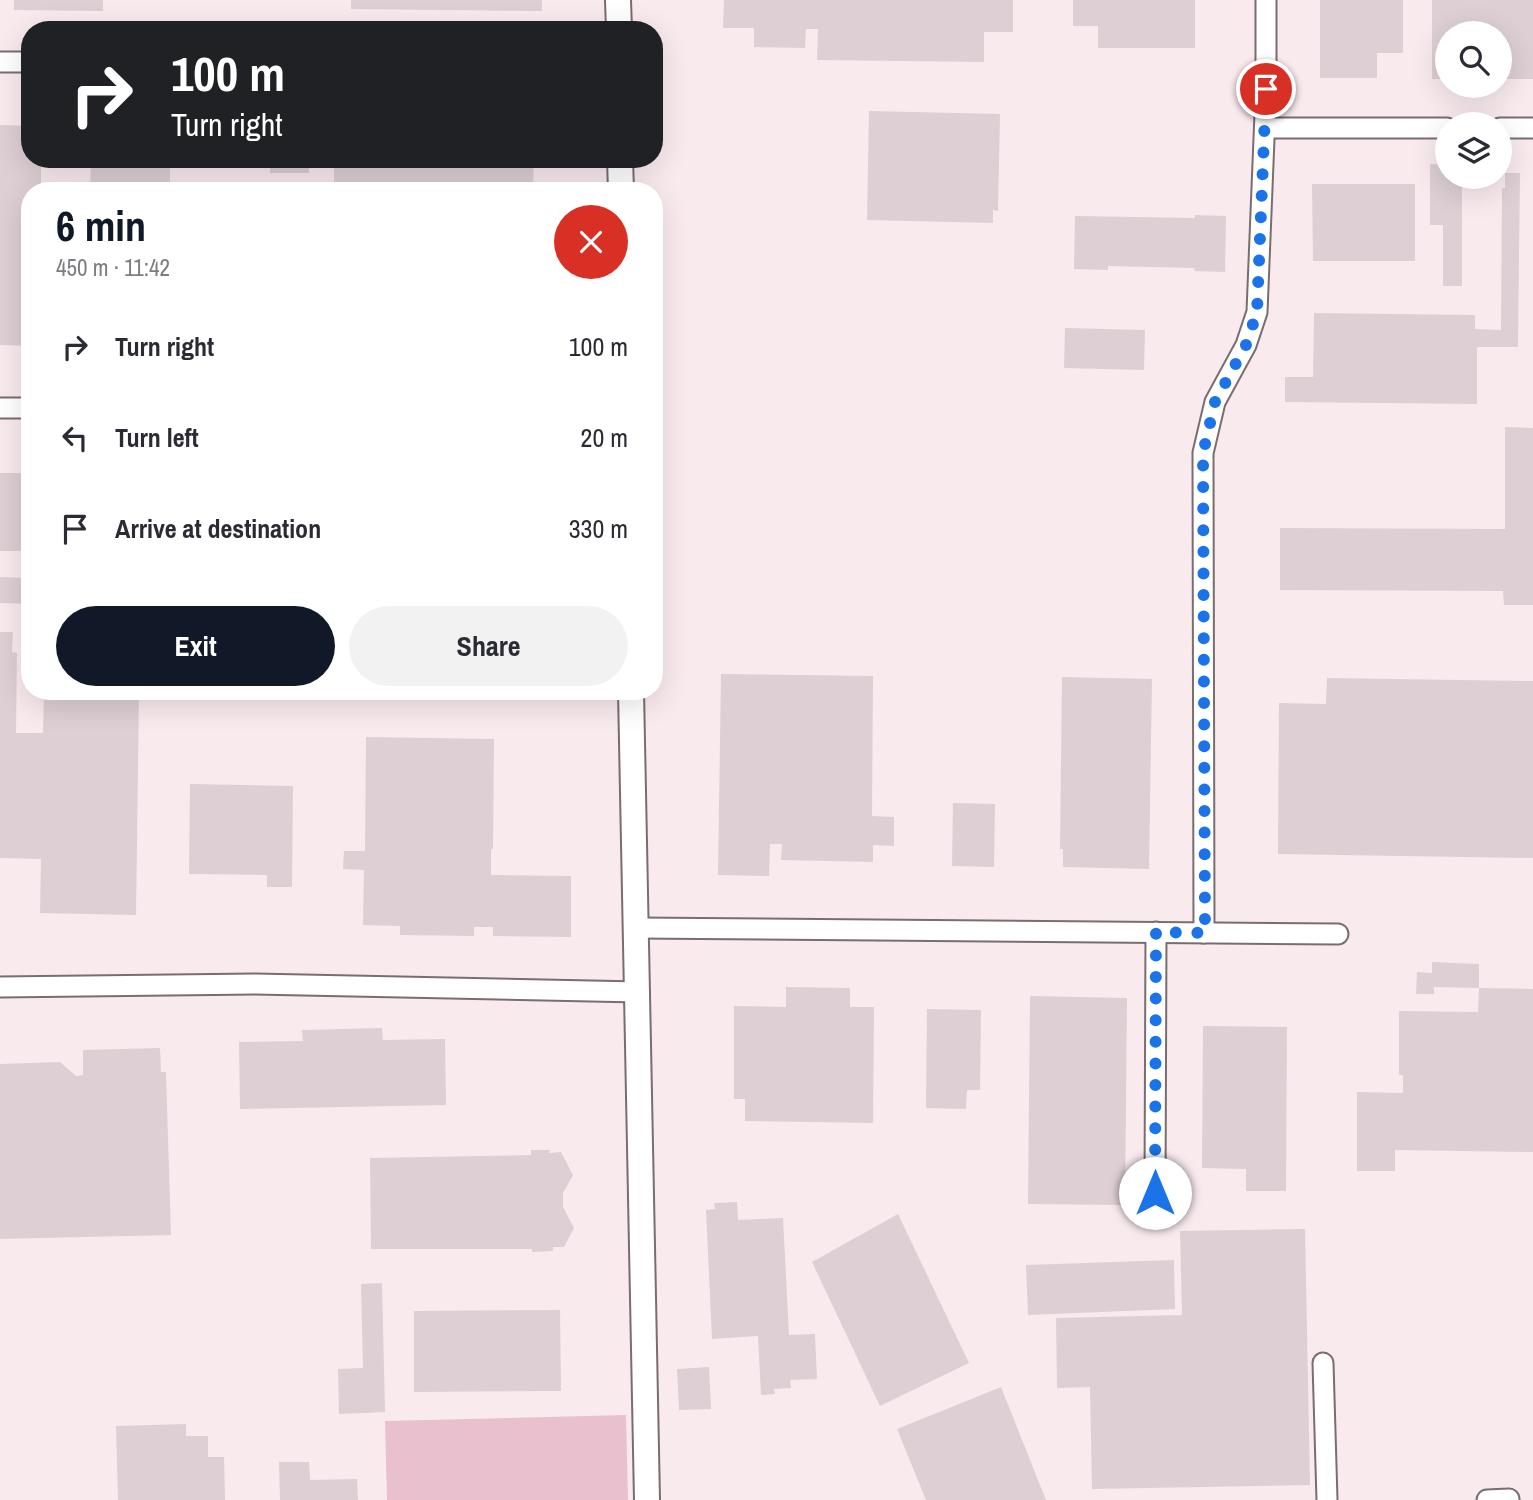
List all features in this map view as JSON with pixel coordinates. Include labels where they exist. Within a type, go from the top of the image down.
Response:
[{"type":"street","points":[[618,0],[619,21]]},
{"type":"street","points":[[1205,933],[1203,453],[1215,402],[1246,345],[1257,312],[1265,128],[1266,0]]},
{"type":"street","points":[[0,62],[21,62]]},
{"type":"street","points":[[1265,128],[1435,128]]},
{"type":"street","points":[[1512,128],[1533,128]]},
{"type":"street","points":[[0,408],[21,408]]},
{"type":"street","points":[[631,700],[647,1500]]},
{"type":"street","points":[[637,928],[1338,934]]},
{"type":"street","points":[[1155,1193],[1156,932]]},
{"type":"street","points":[[0,987],[255,984],[639,992]]},
{"type":"street","points":[[1323,1363],[1326,1500]]},
{"type":"street","points":[[1487,1500],[1510,1499]]},
{"type":"shaded area","points":[[626,1415],[628,1500],[387,1500],[385,1421]]},
{"type":"building","points":[[14,0],[103,0],[103,11],[14,10]]},
{"type":"building","points":[[351,0],[542,0],[542,11],[351,9]]},
{"type":"building","points":[[724,0],[1013,0],[1013,32],[984,32],[984,62],[817,60],[818,29],[806,29],[805,48],[754,47],[754,28],[723,28]]},
{"type":"building","points":[[1073,0],[1195,0],[1195,48],[1098,48],[1098,26],[1073,26]]},
{"type":"building","points":[[1320,0],[1403,0],[1403,53],[1377,53],[1377,78],[1320,78]]},
{"type":"building","points":[[1432,0],[1533,0],[1533,79],[1512,79],[1512,21],[1435,21],[1435,79],[1432,79]]},
{"type":"building","points":[[869,111],[1000,114],[998,211],[993,210],[993,223],[867,220]]},
{"type":"building","points":[[0,125],[21,126],[21,168],[41,168],[41,182],[21,182],[21,346],[0,345]]},
{"type":"building","points":[[1430,164],[1435,164],[1435,189],[1462,189],[1462,286],[1443,286],[1443,225],[1430,225]]},
{"type":"building","points":[[91,168],[170,168],[170,182],[90,182]]},
{"type":"building","points":[[270,168],[309,168],[309,173],[270,173]]},
{"type":"building","points":[[334,168],[534,168],[533,182],[334,182]]},
{"type":"building","points":[[1512,173],[1520,173],[1518,347],[1477,347],[1477,404],[1285,402],[1285,377],[1313,377],[1314,313],[1475,315],[1475,329],[1501,330],[1502,189],[1512,189]]},
{"type":"building","points":[[1312,184],[1415,184],[1415,261],[1313,261]]},
{"type":"building","points":[[1195,215],[1226,216],[1225,272],[1195,271],[1194,268],[1108,266],[1108,270],[1074,269],[1075,216],[1195,218]]},
{"type":"building","points":[[1065,328],[1145,330],[1144,370],[1064,368]]},
{"type":"building","points":[[1505,427],[1533,428],[1533,605],[1504,605],[1503,591],[1280,590],[1280,528],[1505,529]]},
{"type":"building","points":[[0,473],[21,473],[21,551],[0,551]]},
{"type":"building","points":[[0,577],[21,578],[21,604],[0,603]]},
{"type":"building","points":[[0,632],[13,632],[12,652],[17,653],[16,733],[43,733],[44,700],[139,700],[136,915],[40,913],[41,859],[0,858]]},
{"type":"building","points":[[721,674],[873,676],[872,816],[894,817],[894,846],[873,845],[873,862],[781,860],[782,844],[770,844],[769,876],[718,875]]},
{"type":"building","points":[[1062,677],[1152,679],[1149,869],[1063,867],[1063,849],[1060,849]]},
{"type":"building","points":[[1327,678],[1533,681],[1533,858],[1278,854],[1279,703],[1326,704]]},
{"type":"building","points":[[366,737],[494,739],[491,875],[571,876],[571,937],[493,936],[493,927],[474,927],[474,936],[400,935],[400,926],[363,925],[364,870],[343,869],[344,851],[365,851]]},
{"type":"building","points":[[190,784],[293,786],[292,887],[267,887],[267,875],[189,874]]},
{"type":"building","points":[[953,803],[995,804],[994,867],[952,866]]},
{"type":"building","points":[[1432,962],[1479,964],[1479,988],[1434,987],[1434,994],[1416,994],[1417,972],[1432,973]]},
{"type":"building","points":[[786,987],[850,988],[850,1007],[874,1007],[873,1123],[745,1121],[745,1099],[734,1099],[734,1006],[786,1007]]},
{"type":"building","points":[[1479,988],[1533,989],[1533,1152],[1395,1150],[1395,1171],[1357,1171],[1357,1092],[1403,1093],[1403,1075],[1399,1075],[1399,1011],[1478,1012]]},
{"type":"building","points":[[1030,996],[1127,998],[1125,1205],[1028,1204]]},
{"type":"building","points":[[927,1009],[981,1010],[980,1090],[967,1090],[966,1109],[926,1108]]},
{"type":"building","points":[[1203,1026],[1287,1027],[1286,1191],[1246,1191],[1246,1169],[1202,1168]]},
{"type":"building","points":[[382,1028],[383,1040],[445,1039],[446,1105],[240,1109],[239,1042],[303,1041],[302,1030]]},
{"type":"building","points":[[160,1048],[161,1072],[166,1072],[171,1235],[0,1239],[0,1064],[60,1062],[76,1076],[83,1075],[83,1050]]},
{"type":"building","points":[[531,1150],[561,1152],[573,1175],[563,1193],[563,1207],[574,1228],[564,1247],[553,1247],[553,1251],[532,1252],[532,1249],[371,1249],[370,1158],[531,1155]]},
{"type":"building","points":[[737,1202],[738,1220],[783,1218],[789,1335],[815,1334],[817,1379],[790,1380],[791,1388],[774,1389],[775,1394],[761,1395],[758,1336],[712,1339],[706,1210],[715,1209],[714,1203]]},
{"type":"building","points":[[898,1214],[969,1363],[880,1406],[812,1262]]},
{"type":"building","points":[[1305,1229],[1310,1485],[1092,1489],[1090,1387],[1057,1388],[1056,1318],[1182,1315],[1180,1231]]},
{"type":"building","points":[[1174,1260],[1175,1309],[1028,1315],[1026,1265]]},
{"type":"building","points":[[382,1283],[385,1412],[339,1414],[338,1369],[363,1368],[361,1284]]},
{"type":"building","points":[[560,1310],[561,1391],[414,1392],[414,1311]]},
{"type":"building","points":[[709,1367],[711,1409],[679,1410],[677,1369]]},
{"type":"building","points":[[1001,1387],[1046,1500],[926,1500],[897,1429]]},
{"type":"building","points":[[186,1424],[186,1436],[208,1436],[208,1457],[224,1457],[225,1500],[118,1500],[116,1426]]},
{"type":"building","points":[[279,1462],[309,1462],[310,1480],[357,1479],[358,1500],[280,1500]]},
{"type":"route","points":[[1155,1193],[1156,932],[1205,933],[1203,453],[1215,402],[1246,345],[1257,312],[1266,89]]}]
